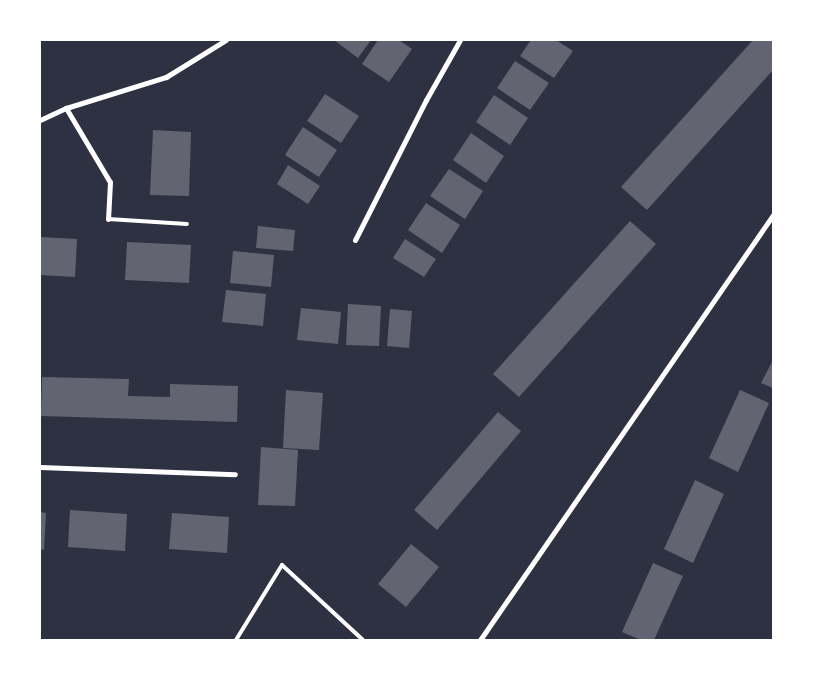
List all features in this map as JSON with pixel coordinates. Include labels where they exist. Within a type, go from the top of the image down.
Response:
[{"type":"street","points":[[40,120],[66,108],[166,77],[226,40]]},
{"type":"street","points":[[355,240],[426,100],[460,40]]},
{"type":"street","points":[[66,108],[110,182],[108,219]]},
{"type":"street","points":[[480,640],[773,215]]},
{"type":"street","points":[[40,468],[235,474]]},
{"type":"lane","points":[[108,219],[187,224]]},
{"type":"lane","points":[[236,640],[282,565],[363,640]]},
{"type":"building","points":[[334,40],[371,40],[358,58]]},
{"type":"building","points":[[378,40],[399,40],[412,49],[389,82],[362,64]]},
{"type":"building","points":[[531,40],[556,40],[573,51],[554,78],[520,56]]},
{"type":"building","points":[[753,40],[773,40],[773,70],[647,210],[621,187]]},
{"type":"building","points":[[515,61],[549,83],[530,110],[497,88]]},
{"type":"building","points":[[325,94],[359,116],[341,143],[307,121]]},
{"type":"building","points":[[494,95],[528,118],[510,145],[476,122]]},
{"type":"building","points":[[303,127],[337,150],[319,177],[285,155]]},
{"type":"building","points":[[153,130],[191,132],[189,196],[150,195]]},
{"type":"building","points":[[471,133],[504,156],[486,183],[453,160]]},
{"type":"building","points":[[288,165],[320,186],[308,204],[277,184]]},
{"type":"building","points":[[449,169],[483,191],[465,219],[430,196]]},
{"type":"building","points":[[426,203],[460,225],[442,253],[408,230]]},
{"type":"building","points":[[630,221],[656,244],[519,397],[493,374]]},
{"type":"building","points":[[258,226],[295,230],[293,251],[256,248]]},
{"type":"building","points":[[40,237],[77,239],[75,277],[40,275]]},
{"type":"building","points":[[405,239],[436,259],[424,277],[393,258]]},
{"type":"building","points":[[127,242],[191,245],[189,283],[125,280]]},
{"type":"building","points":[[233,251],[274,255],[271,287],[230,283]]},
{"type":"building","points":[[226,290],[266,294],[263,326],[222,322]]},
{"type":"building","points":[[348,304],[381,306],[379,346],[346,345]]},
{"type":"building","points":[[301,308],[341,312],[338,344],[297,340]]},
{"type":"building","points":[[390,309],[412,311],[409,348],[387,346]]},
{"type":"building","points":[[773,360],[773,388],[761,383]]},
{"type":"building","points":[[42,377],[129,379],[128,396],[170,397],[170,384],[238,386],[237,422],[41,416]]},
{"type":"building","points":[[286,390],[323,393],[319,450],[283,448]]},
{"type":"building","points":[[740,390],[769,403],[738,472],[709,458]]},
{"type":"building","points":[[498,412],[521,431],[437,530],[414,510]]},
{"type":"building","points":[[261,447],[298,450],[295,506],[258,505]]},
{"type":"building","points":[[695,480],[724,494],[693,563],[664,549]]},
{"type":"building","points":[[70,510],[127,514],[125,551],[68,547]]},
{"type":"building","points":[[40,512],[46,513],[44,550],[40,549]]},
{"type":"building","points":[[172,513],[229,517],[227,553],[169,549]]},
{"type":"building","points":[[411,544],[439,567],[406,607],[378,584]]},
{"type":"building","points":[[653,563],[683,576],[654,640],[641,640],[622,632]]}]
